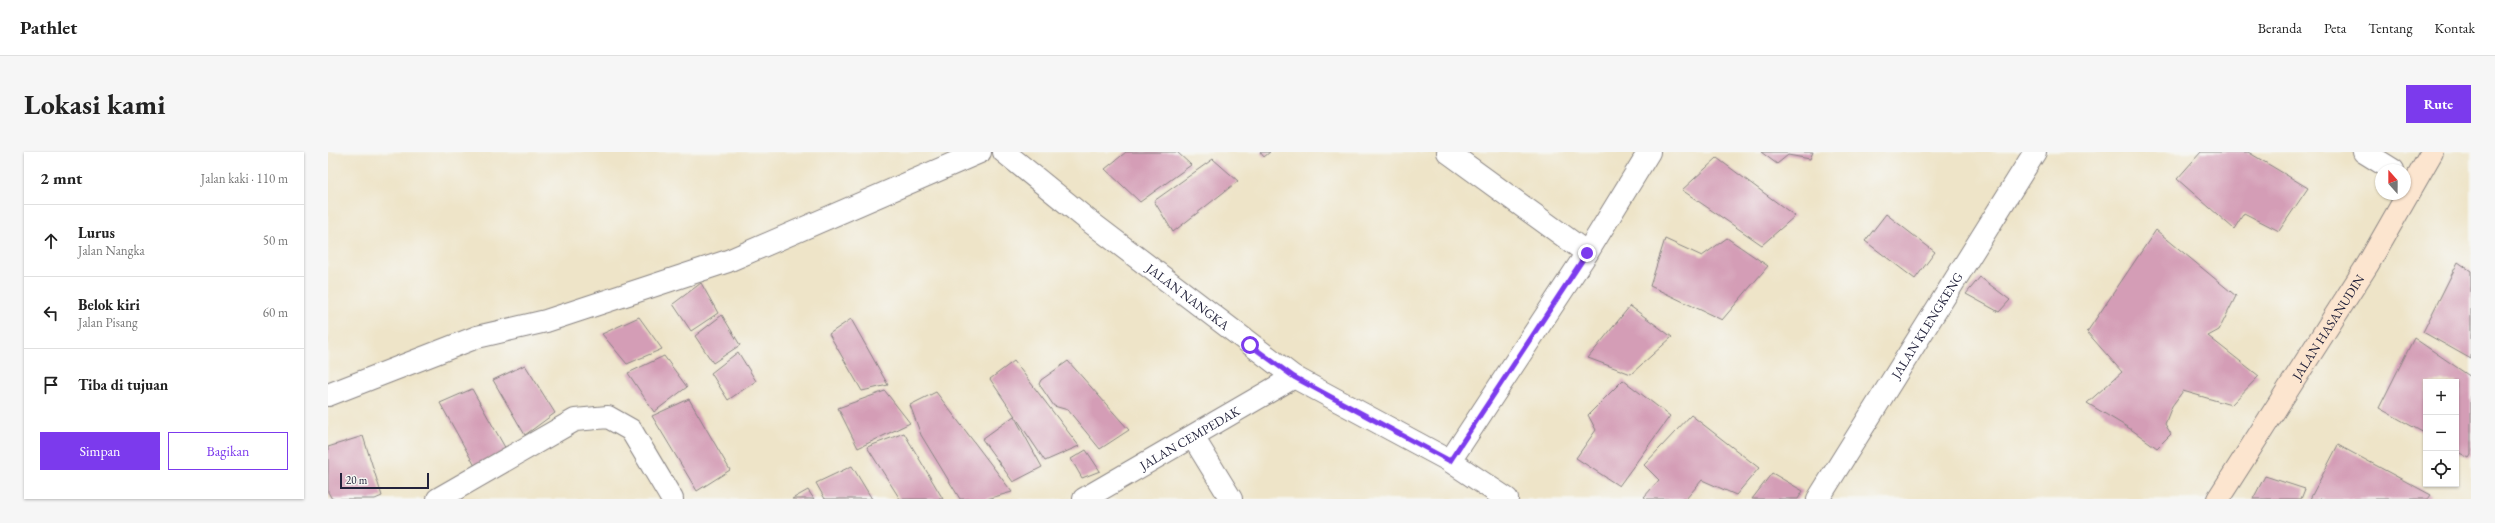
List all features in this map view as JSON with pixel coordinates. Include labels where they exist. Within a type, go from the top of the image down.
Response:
[{"type":"main road","name":"JALAN HASANUDIN","points":[[2411,178],[2432,152]]},
{"type":"main road","name":"JALAN HASANUDIN","points":[[2218,499],[2368,264],[2399,200]]},
{"type":"street","points":[[328,395],[477,338],[546,320],[728,261],[980,152]]},
{"type":"street","name":"JALAN NANGKA","points":[[1004,152],[1089,221],[1294,377],[1450,461],[1507,499]]},
{"type":"street","points":[[1448,152],[1587,253]]},
{"type":"street","points":[[1450,461],[1587,253],[1649,152]]},
{"type":"street","name":"JALAN KLENGKENG","points":[[1818,499],[2035,152]]},
{"type":"street","points":[[2364,152],[2383,164]]},
{"type":"street","name":"JALAN CEMPEDAK","points":[[1084,499],[1294,377]]},
{"type":"street","points":[[438,499],[575,420],[608,416],[631,430],[672,499]]},
{"type":"street","points":[[1193,437],[1231,499]]},
{"type":"building","points":[[1126,152],[1177,152],[1191,165],[1140,202],[1105,169]]},
{"type":"building","points":[[1260,152],[1270,152],[1264,157]]},
{"type":"building","points":[[1761,152],[1813,152],[1810,159],[1788,155],[1777,164]]},
{"type":"building","points":[[2201,152],[2248,152],[2308,188],[2279,231],[2244,213],[2234,229],[2177,179]]},
{"type":"building","points":[[1717,158],[1795,216],[1762,245],[1682,190]]},
{"type":"building","points":[[1213,159],[1238,181],[1173,232],[1154,201]]},
{"type":"building","points":[[1886,214],[1935,252],[1915,279],[1865,241]]},
{"type":"building","points":[[2156,230],[2236,296],[2219,330],[2208,336],[2259,376],[2231,405],[2183,391],[2172,406],[2165,424],[2171,434],[2157,448],[2132,430],[2087,403],[2122,372],[2087,332]]},
{"type":"building","points":[[1727,238],[1768,266],[1722,320],[1650,286],[1665,239],[1702,256]]},
{"type":"building","points":[[2458,262],[2471,271],[2471,359],[2423,332]]},
{"type":"building","points":[[1980,277],[2010,300],[1999,312],[1966,294]]},
{"type":"building","points":[[701,283],[718,313],[691,331],[673,304]]},
{"type":"building","points":[[1630,306],[1672,337],[1631,374],[1588,358]]},
{"type":"building","points":[[722,315],[740,345],[713,363],[695,336]]},
{"type":"building","points":[[639,317],[662,349],[627,364],[602,334]]},
{"type":"building","points":[[851,319],[888,385],[862,391],[829,334]]},
{"type":"building","points":[[2414,338],[2471,377],[2471,455],[2469,458],[2459,453],[2459,379],[2423,379],[2423,432],[2379,408]]},
{"type":"building","points":[[738,352],[756,381],[728,400],[711,373]]},
{"type":"building","points":[[664,356],[687,387],[654,412],[628,373]]},
{"type":"building","points":[[1014,361],[1079,446],[1045,461],[990,379]]},
{"type":"building","points":[[1068,361],[1129,430],[1100,449],[1068,410],[1054,406],[1039,384],[1041,380]]},
{"type":"building","points":[[525,365],[555,413],[525,435],[493,380]]},
{"type":"building","points":[[1623,380],[1670,416],[1619,486],[1576,458],[1596,430],[1588,415]]},
{"type":"building","points":[[472,389],[507,451],[475,466],[440,403]]},
{"type":"building","points":[[885,391],[910,423],[858,448],[838,408]]},
{"type":"building","points":[[936,392],[1012,492],[987,499],[960,499],[921,435],[910,405]]},
{"type":"building","points":[[689,399],[730,470],[697,491],[652,416]]},
{"type":"building","points":[[1691,415],[1759,468],[1736,495],[1702,480],[1686,499],[1647,499],[1644,497],[1659,480],[1644,465]]},
{"type":"building","points":[[1014,416],[1042,467],[1013,482],[982,439]]},
{"type":"building","points":[[904,433],[943,499],[900,499],[867,447]]},
{"type":"building","points":[[363,436],[382,496],[375,499],[332,499],[328,492],[328,447]]},
{"type":"building","points":[[2338,445],[2431,495],[2428,499],[2310,499]]},
{"type":"building","points":[[1086,450],[1100,471],[1082,478],[1071,459]]},
{"type":"building","points":[[852,466],[872,499],[825,499],[816,483]]},
{"type":"building","points":[[1772,473],[1803,491],[1798,499],[1752,499]]},
{"type":"building","points":[[2265,476],[2305,489],[2301,499],[2253,499]]},
{"type":"building","points":[[808,490],[814,499],[792,499]]},
{"type":"route","points":[[1250,345],[1294,377],[1450,461],[1587,253]]}]
